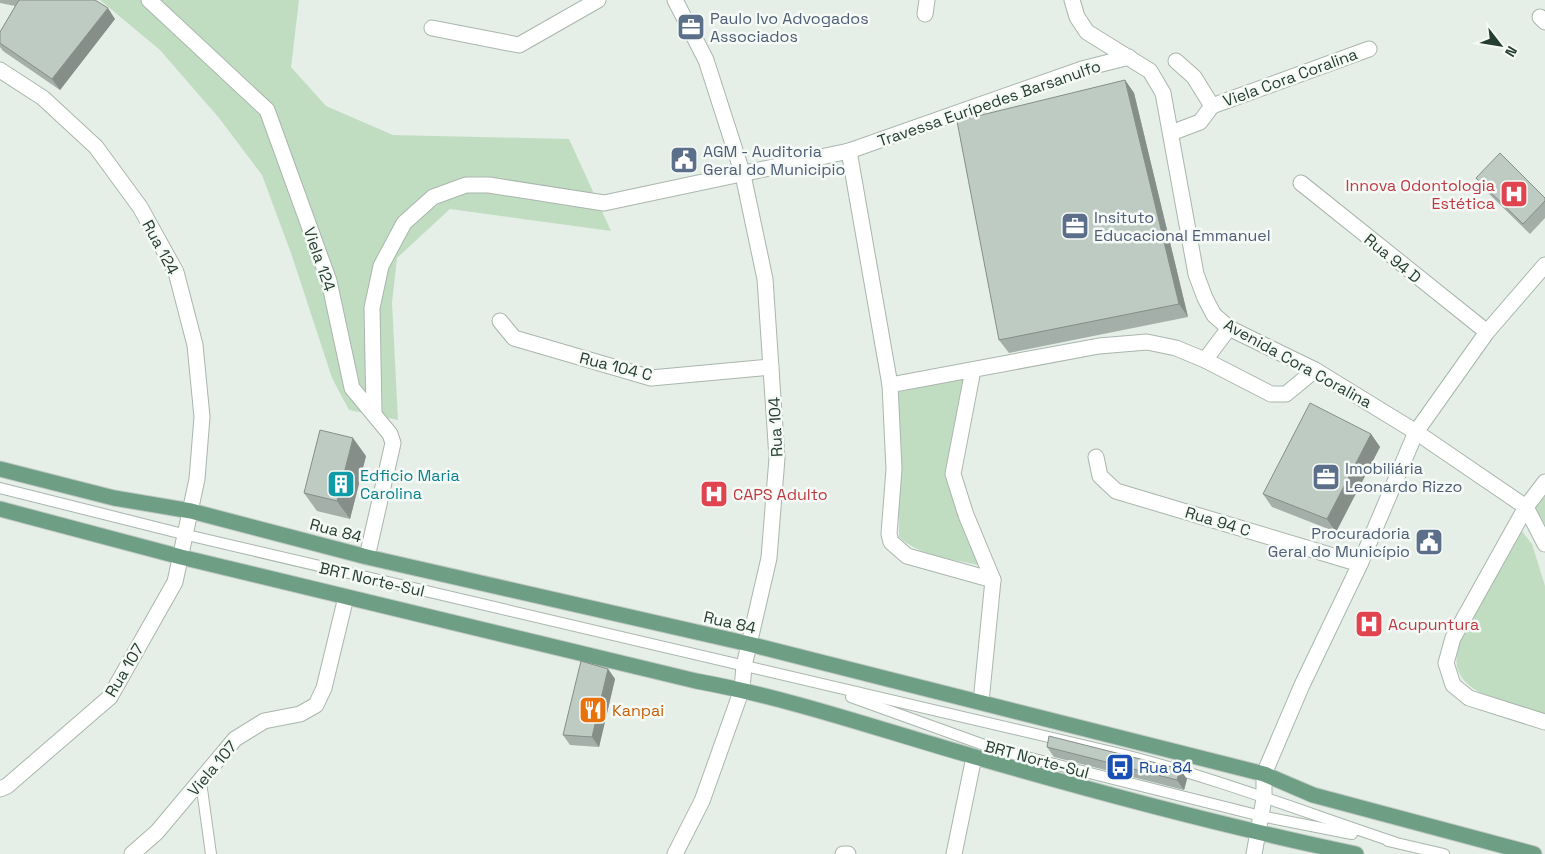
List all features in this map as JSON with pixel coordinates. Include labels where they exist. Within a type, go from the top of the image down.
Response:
[{"type":"main road","name":"Rua 84","points":[[0,469],[114,498],[191,511],[367,557],[749,644],[981,702],[1264,774],[1313,795],[1534,854]]},
{"type":"main road","points":[[0,509],[181,557],[696,681],[742,689],[974,757],[1257,833],[1356,854]]},
{"type":"street","name":"Viela 124","points":[[149,0],[267,110],[329,281],[352,388],[390,434],[393,443],[367,557]]},
{"type":"street","points":[[432,28],[520,45],[598,0]]},
{"type":"street","name":"Rua 104","points":[[675,0],[706,60],[743,175],[765,279],[778,458],[769,558],[744,666],[742,689],[702,800],[675,854]]},
{"type":"street","name":"Avenida Cora Coralina","points":[[1072,0],[1077,17],[1087,32],[1150,71],[1163,93],[1196,274],[1210,306],[1228,328],[1315,370],[1416,432],[1526,507],[1545,544]]},
{"type":"street","name":"Viela Cora Coralina","points":[[1171,133],[1200,122],[1212,106],[1369,49]]},
{"type":"street","name":"Travessa Eurípedes Barsanulfo","points":[[374,414],[372,308],[381,266],[404,223],[433,197],[466,185],[489,185],[604,203],[849,151],[1082,70],[1129,57]]},
{"type":"street","name":"Viela Cora Coralina","points":[[1176,62],[1194,77],[1212,106]]},
{"type":"street","name":"Rua 124","points":[[0,70],[43,98],[96,147],[140,208],[176,272],[196,344],[202,417],[197,479],[191,511]]},
{"type":"street","points":[[849,151],[890,384],[894,469],[889,534],[891,542],[907,556],[993,580]]},
{"type":"street","name":"Rua 94 D","points":[[1301,183],[1487,332]]},
{"type":"street","points":[[1254,854],[1264,799],[1264,774],[1302,685],[1360,564],[1416,432],[1487,332],[1545,265]]},
{"type":"street","name":"Rua 104 C","points":[[500,321],[514,338],[651,378],[771,368]]},
{"type":"street","points":[[1205,360],[1228,328]]},
{"type":"street","points":[[890,384],[1099,346],[1147,342],[1176,348],[1205,360],[1271,394],[1286,394],[1315,370]]},
{"type":"street","points":[[973,370],[953,474],[966,515],[993,580],[981,702]]},
{"type":"street","name":"Rua 94 C","points":[[1096,457],[1100,476],[1116,491],[1360,564]]},
{"type":"street","points":[[1545,482],[1526,507],[1453,638],[1446,663],[1453,685],[1469,698],[1545,722]]},
{"type":"street","name":"Rua 107","points":[[0,789],[7,786],[110,697],[175,582],[191,511]]},
{"type":"street","name":"Viela 107","points":[[132,854],[158,832],[235,739],[264,721],[300,714],[316,705],[324,688],[346,597]]},
{"type":"street","points":[[954,854],[974,757]]},
{"type":"street","points":[[843,854],[848,854]]},
{"type":"lane","name":"BRT Norte-Sul","points":[[0,488],[187,535],[1002,727],[1052,736],[1190,771],[1264,799],[1394,842]]},
{"type":"lane","name":"BRT Norte-Sul","points":[[802,679],[998,750],[1261,816],[1394,842],[1444,854]]},
{"type":"lane","points":[[201,782],[211,854]]},
{"type":"green space","points":[[100,0],[299,0],[291,67],[326,106],[393,135],[569,139],[611,231],[450,209],[397,258],[392,303],[398,420],[349,410],[332,378],[292,256],[262,175],[219,118],[160,50]]},
{"type":"green space","points":[[965,377],[945,476],[982,566],[928,553],[917,549],[899,537],[899,392]]},
{"type":"green space","points":[[1545,494],[1545,532],[1530,513]]},
{"type":"green space","points":[[1521,530],[1532,544],[1545,586],[1545,714],[1508,704],[1482,693],[1470,686],[1462,678],[1457,667],[1457,654],[1462,632]]},
{"type":"building","points":[[19,0],[95,0],[108,8],[52,79],[0,43],[0,32]]},
{"type":"building","name":"Insituto Educacional Emmanuel","points":[[1125,80],[1179,304],[999,340],[957,121]]},
{"type":"building","name":"Innova Odontologia Estética","points":[[1500,153],[1545,198],[1545,201],[1523,224],[1476,178]]},
{"type":"building","name":"Imobiliária Leonardo Rizzo","points":[[1310,403],[1371,434],[1327,519],[1263,494]]},
{"type":"building","points":[[320,430],[353,438],[337,501],[304,493]]},
{"type":"building","points":[[581,661],[608,669],[592,737],[563,735]]},
{"type":"building","points":[[1049,736],[1180,769],[1177,780],[1047,747]]},
{"type":"place","name":"Paulo Ivo Advogados Associados","points":[[691,27]]},
{"type":"place","name":"AGM - Auditoria Geral do Municipio","points":[[684,160]]},
{"type":"place","name":"Innova Odontologia Estética","points":[[1514,194]]},
{"type":"place","name":"Insituto Educacional Emmanuel","points":[[1075,226]]},
{"type":"place","name":"Imobiliária Leonardo Rizzo","points":[[1326,477]]},
{"type":"place","name":"Edficio Maria Carolina","points":[[341,484]]},
{"type":"place","name":"CAPS Adulto","points":[[714,494]]},
{"type":"place","name":"Procuradoria Geral do Município","points":[[1429,542]]},
{"type":"place","name":"Acupuntura","points":[[1369,624]]},
{"type":"place","name":"Kanpai","points":[[593,710]]},
{"type":"place","name":"Rua 84","points":[[1120,767]]}]
